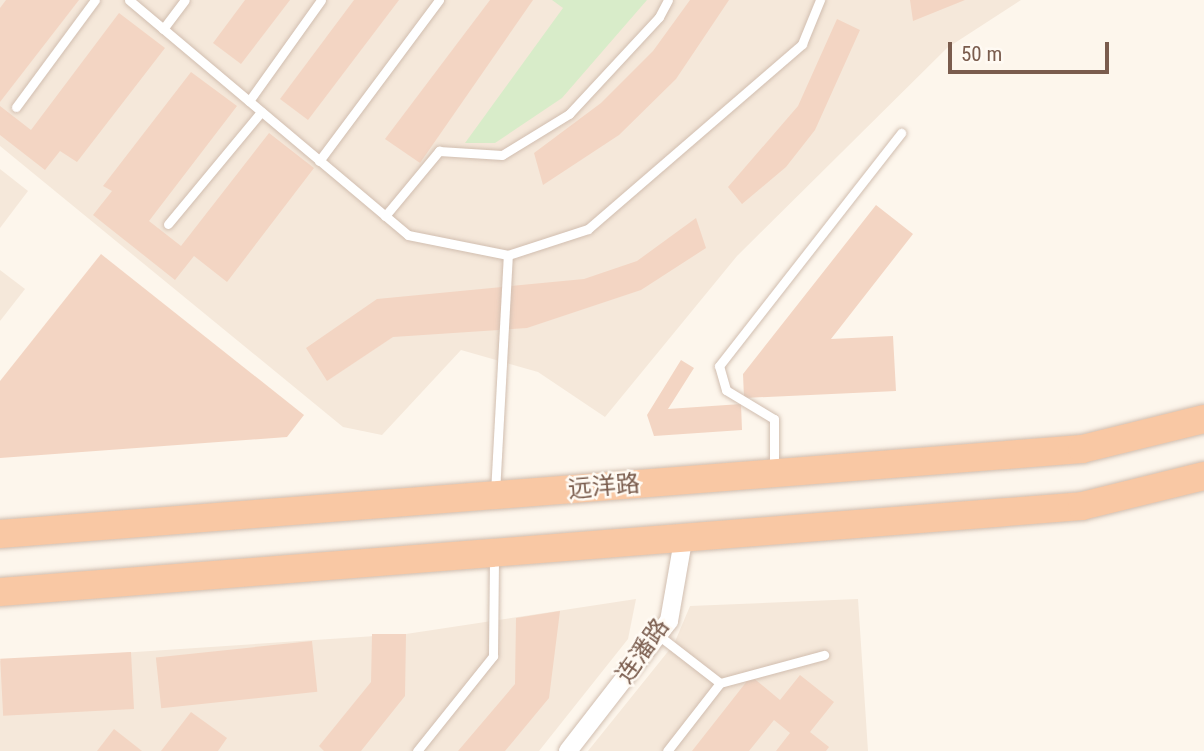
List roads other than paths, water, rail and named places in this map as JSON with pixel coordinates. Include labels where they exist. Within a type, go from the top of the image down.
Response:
[{"type":"highway","name":"远洋路","points":[[0,534],[1082,449],[1204,419]]},
{"type":"highway","points":[[0,592],[494,550],[1082,506],[1204,476]]},
{"type":"street","name":"连潘路","points":[[568,751],[669,621],[684,535]]},
{"type":"lane","points":[[16,107],[95,0]]},
{"type":"lane","points":[[129,0],[408,235],[508,255],[588,229],[802,44],[820,0]]},
{"type":"lane","points":[[163,29],[185,0]]},
{"type":"lane","points":[[249,101],[321,0]]},
{"type":"lane","points":[[319,161],[439,0]]},
{"type":"lane","points":[[385,216],[439,151],[502,155],[569,114],[659,17],[668,0]]},
{"type":"lane","points":[[168,224],[261,112]]},
{"type":"lane","points":[[775,473],[774,419],[726,390],[719,366],[901,133]]},
{"type":"lane","points":[[495,496],[508,255]]},
{"type":"lane","points":[[417,751],[493,656],[494,550]]},
{"type":"lane","points":[[658,635],[720,683]]},
{"type":"lane","points":[[667,751],[720,683],[824,655]]}]
